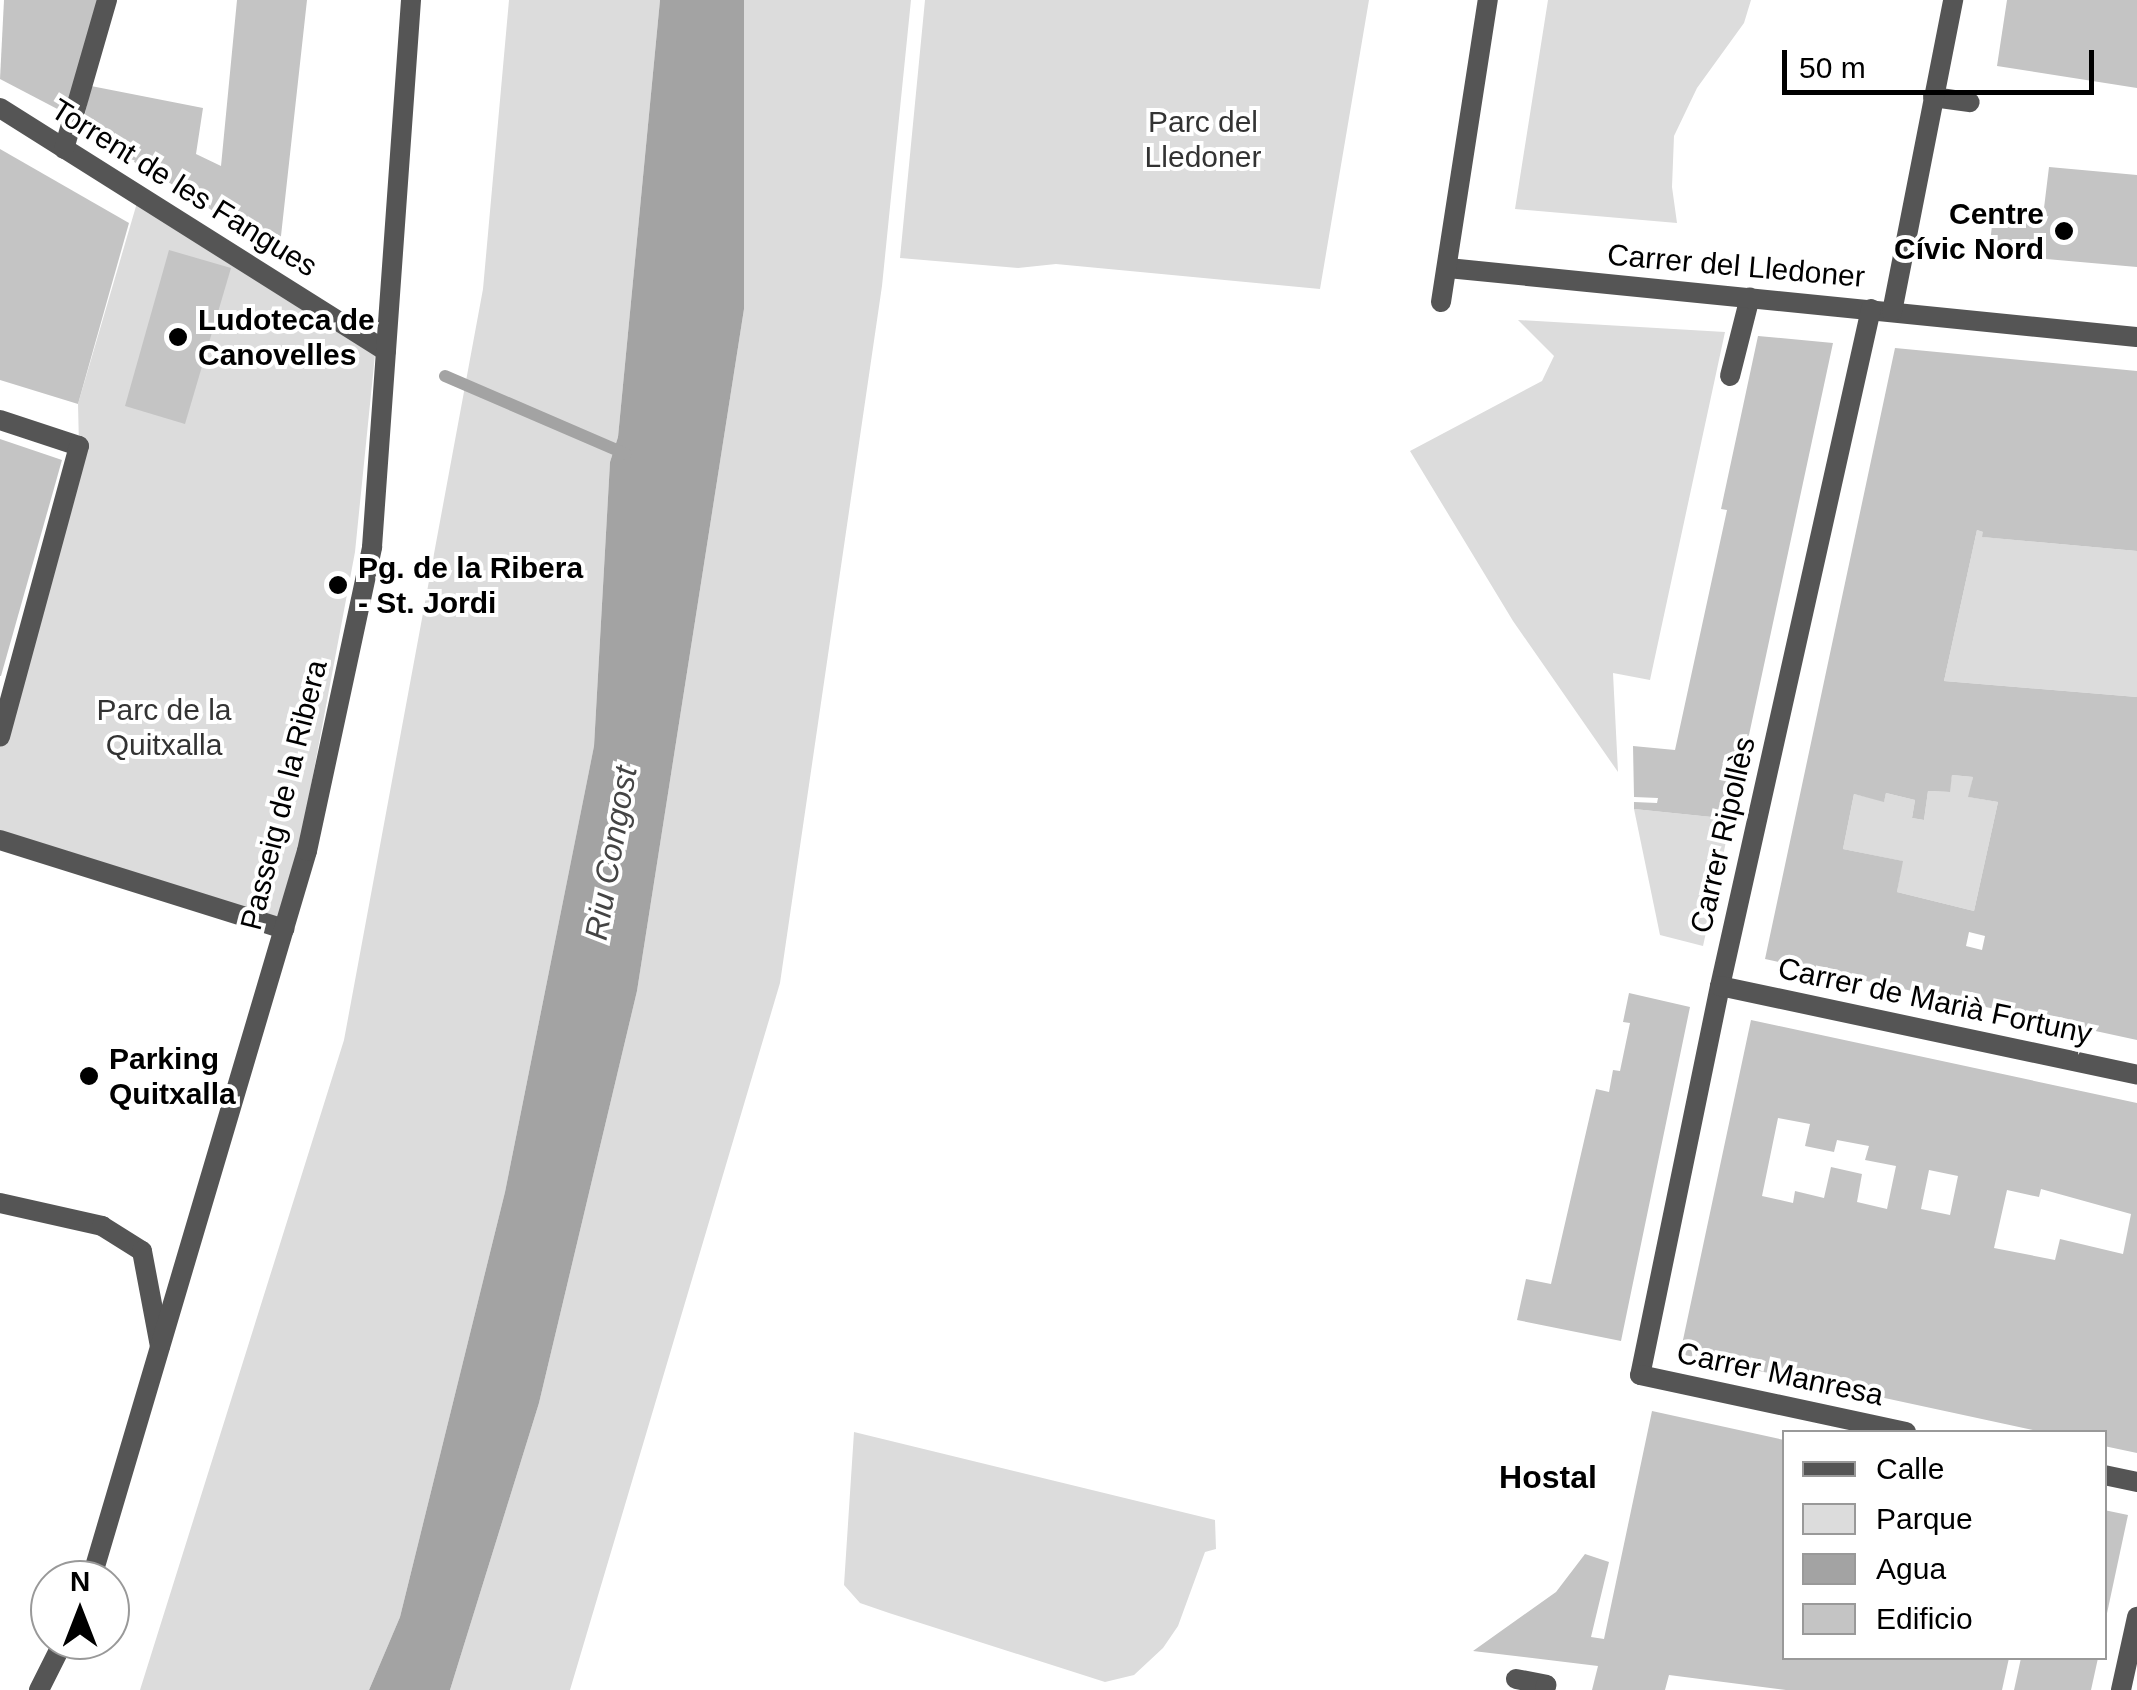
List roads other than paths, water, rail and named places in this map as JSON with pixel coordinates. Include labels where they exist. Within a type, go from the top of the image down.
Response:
[{"type":"street","points":[[64,149],[106,0]]},
{"type":"street","name":"Passeig de la Ribera","points":[[98,1560],[306,851],[372,548],[411,0]]},
{"type":"street","points":[[1442,302],[1488,0]]},
{"type":"street","name":"Carrer Ripollès","points":[[1640,1375],[1720,986],[1934,97],[1953,0]]},
{"type":"street","points":[[1934,97],[1970,102]]},
{"type":"street","name":"Torrent de les Fangues","points":[[0,108],[386,351]]},
{"type":"street","name":"Carrer del Lledoner","points":[[1448,268],[2137,337]]},
{"type":"street","points":[[1730,376],[1750,297]]},
{"type":"street","points":[[0,420],[79,446],[0,736]]},
{"type":"street","points":[[0,840],[284,929]]},
{"type":"street","name":"Carrer de Marià Fortuny","points":[[1720,986],[2137,1075]]},
{"type":"street","points":[[0,1203],[102,1226],[142,1251],[161,1352]]},
{"type":"street","name":"Carrer Manresa","points":[[1640,1375],[1897,1430]]},
{"type":"street","points":[[2107,1476],[2137,1482]]},
{"type":"street","points":[[2121,1690],[2137,1618]]},
{"type":"street","points":[[40,1690],[54,1660]]},
{"type":"street","points":[[1516,1679],[1546,1688]]},
{"type":"water","name":"Riu Congost","points":[[660,0],[744,0],[744,309],[637,991],[539,1403],[450,1690],[369,1690],[400,1617],[505,1192],[594,746],[610,462],[618,437]]},
{"type":"waterway","points":[[445,376],[626,454]]},
{"type":"place","name":"Centre Cívic Nord","points":[[2064,231]]},
{"type":"place","name":"Ludoteca de Canovelles","points":[[178,337]]},
{"type":"place","name":"Pg. de la Ribera - St. Jordi","points":[[338,585]]},
{"type":"place","name":"Parking Quitxalla","points":[[89,1076]]},
{"type":"district","name":"Hostal","points":[[1548,1477]]},
{"type":"park label","name":"Parc del Lledoner","points":[[1203,139]]},
{"type":"park label","name":"Parc de la Quitxalla","points":[[164,727]]}]
